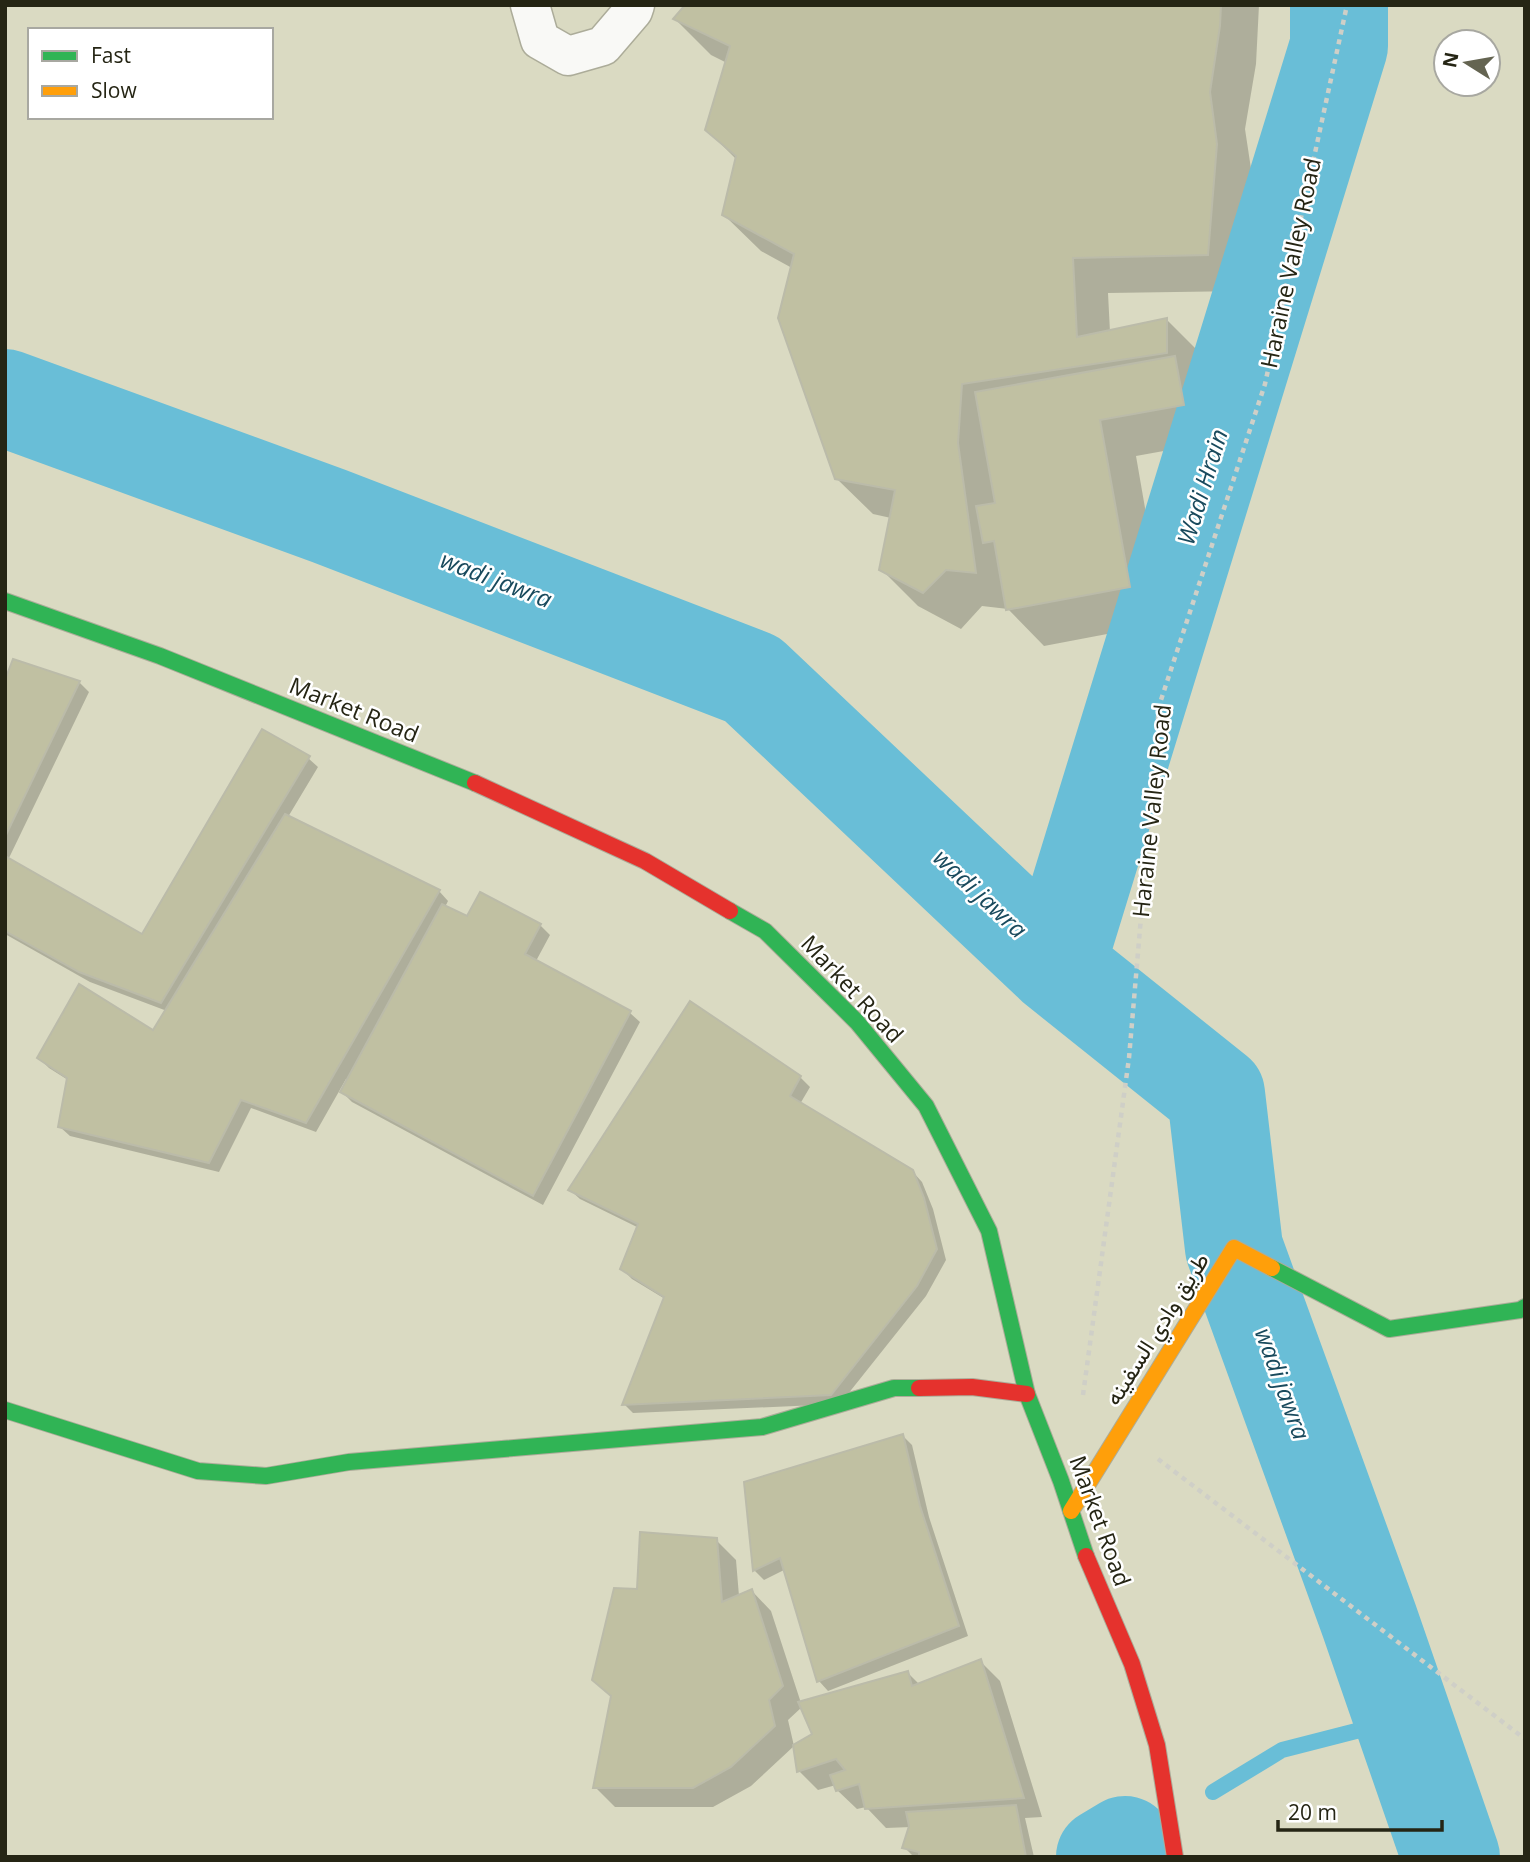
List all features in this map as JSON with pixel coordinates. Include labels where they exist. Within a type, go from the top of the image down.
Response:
[{"type":"street","points":[[530,5],[540,40],[568,56],[603,46],[633,11],[635,5]]},
{"type":"street","name":"Market Road","points":[[5,601],[160,656],[480,785],[645,861],[765,931],[857,1022],[926,1106],[989,1231],[1027,1394],[1091,1570],[1132,1664],[1157,1745],[1175,1857]]},
{"type":"street","points":[[1071,1511],[1234,1248],[1389,1329],[1520,1310],[1525,1307]]},
{"type":"street","points":[[5,1410],[198,1471],[266,1476],[349,1462],[762,1427],[894,1388],[972,1387],[1027,1394]]},
{"type":"path","name":"Haraine Valley Road","points":[[1082,1406],[1087,1353],[1129,1058],[1159,706],[1265,384],[1347,5]]},
{"type":"path","points":[[1155,1457],[1525,1739]]},
{"type":"building","points":[[685,5],[1221,5],[1210,92],[1217,144],[1208,255],[1073,258],[1077,337],[1167,318],[1167,353],[962,384],[958,443],[976,573],[946,570],[923,593],[879,570],[895,490],[835,479],[778,318],[794,254],[722,215],[736,156],[705,130],[730,46],[673,19]]},
{"type":"building","points":[[1175,356],[1184,405],[1100,420],[1130,587],[1006,610],[994,541],[983,543],[976,506],[995,503],[975,392]]},
{"type":"building","points":[[13,659],[80,681],[5,837],[5,680]]},
{"type":"building","points":[[262,729],[310,756],[161,1003],[79,972],[5,931],[5,856],[142,934]]},
{"type":"building","points":[[285,814],[440,890],[306,1123],[241,1100],[209,1163],[58,1127],[67,1078],[37,1058],[79,984],[153,1030]]},
{"type":"building","points":[[480,892],[541,924],[525,954],[631,1011],[533,1196],[340,1092],[442,904],[467,916]]},
{"type":"building","points":[[690,1001],[801,1076],[790,1096],[913,1170],[924,1198],[937,1249],[917,1286],[831,1395],[622,1405],[664,1297],[620,1269],[638,1224],[568,1190]]},
{"type":"building","points":[[903,1434],[920,1506],[959,1626],[817,1682],[780,1558],[753,1571],[744,1482]]},
{"type":"building","points":[[640,1532],[717,1538],[722,1602],[752,1589],[783,1686],[769,1700],[775,1726],[731,1767],[693,1788],[593,1788],[611,1696],[592,1680],[614,1588],[637,1589]]},
{"type":"building","points":[[981,1659],[1024,1798],[865,1809],[859,1784],[836,1791],[830,1775],[845,1770],[836,1759],[797,1772],[793,1745],[812,1734],[798,1702],[908,1671],[912,1686]]},
{"type":"building","points":[[1016,1805],[1026,1857],[919,1857],[919,1852],[902,1848],[909,1826],[906,1812]]},
{"type":"waterway","name":"Wadi Hrain","points":[[1056,966],[1339,46],[1339,5]]},
{"type":"waterway","name":"wadi jawra","points":[[5,398],[329,516],[752,679],[1056,966],[1216,1094],[1234,1248],[1369,1620],[1451,1857]]},
{"type":"waterway","points":[[1213,1792],[1282,1750],[1403,1719]]},
{"type":"waterway","points":[[1105,1857],[1125,1845]]},
{"type":"traffic: fast","points":[[5,601],[160,656],[475,783]]},
{"type":"traffic: fast","points":[[730,911],[765,931],[857,1022],[926,1106],[989,1231],[1027,1394],[1061,1481],[1086,1556]]},
{"type":"traffic: fast","points":[[1272,1268],[1389,1329],[1520,1310],[1525,1307]]},
{"type":"traffic: fast","points":[[5,1410],[198,1471],[266,1476],[349,1462],[762,1427],[894,1388],[919,1388]]},
{"type":"traffic: slow","points":[[1071,1511],[1234,1248],[1272,1268]]},
{"type":"traffic: jam","points":[[475,783],[645,861],[730,911]]},
{"type":"traffic: jam","points":[[919,1388],[972,1387],[1027,1394]]},
{"type":"traffic: jam","points":[[1086,1556],[1132,1664],[1157,1745],[1175,1857]]}]
